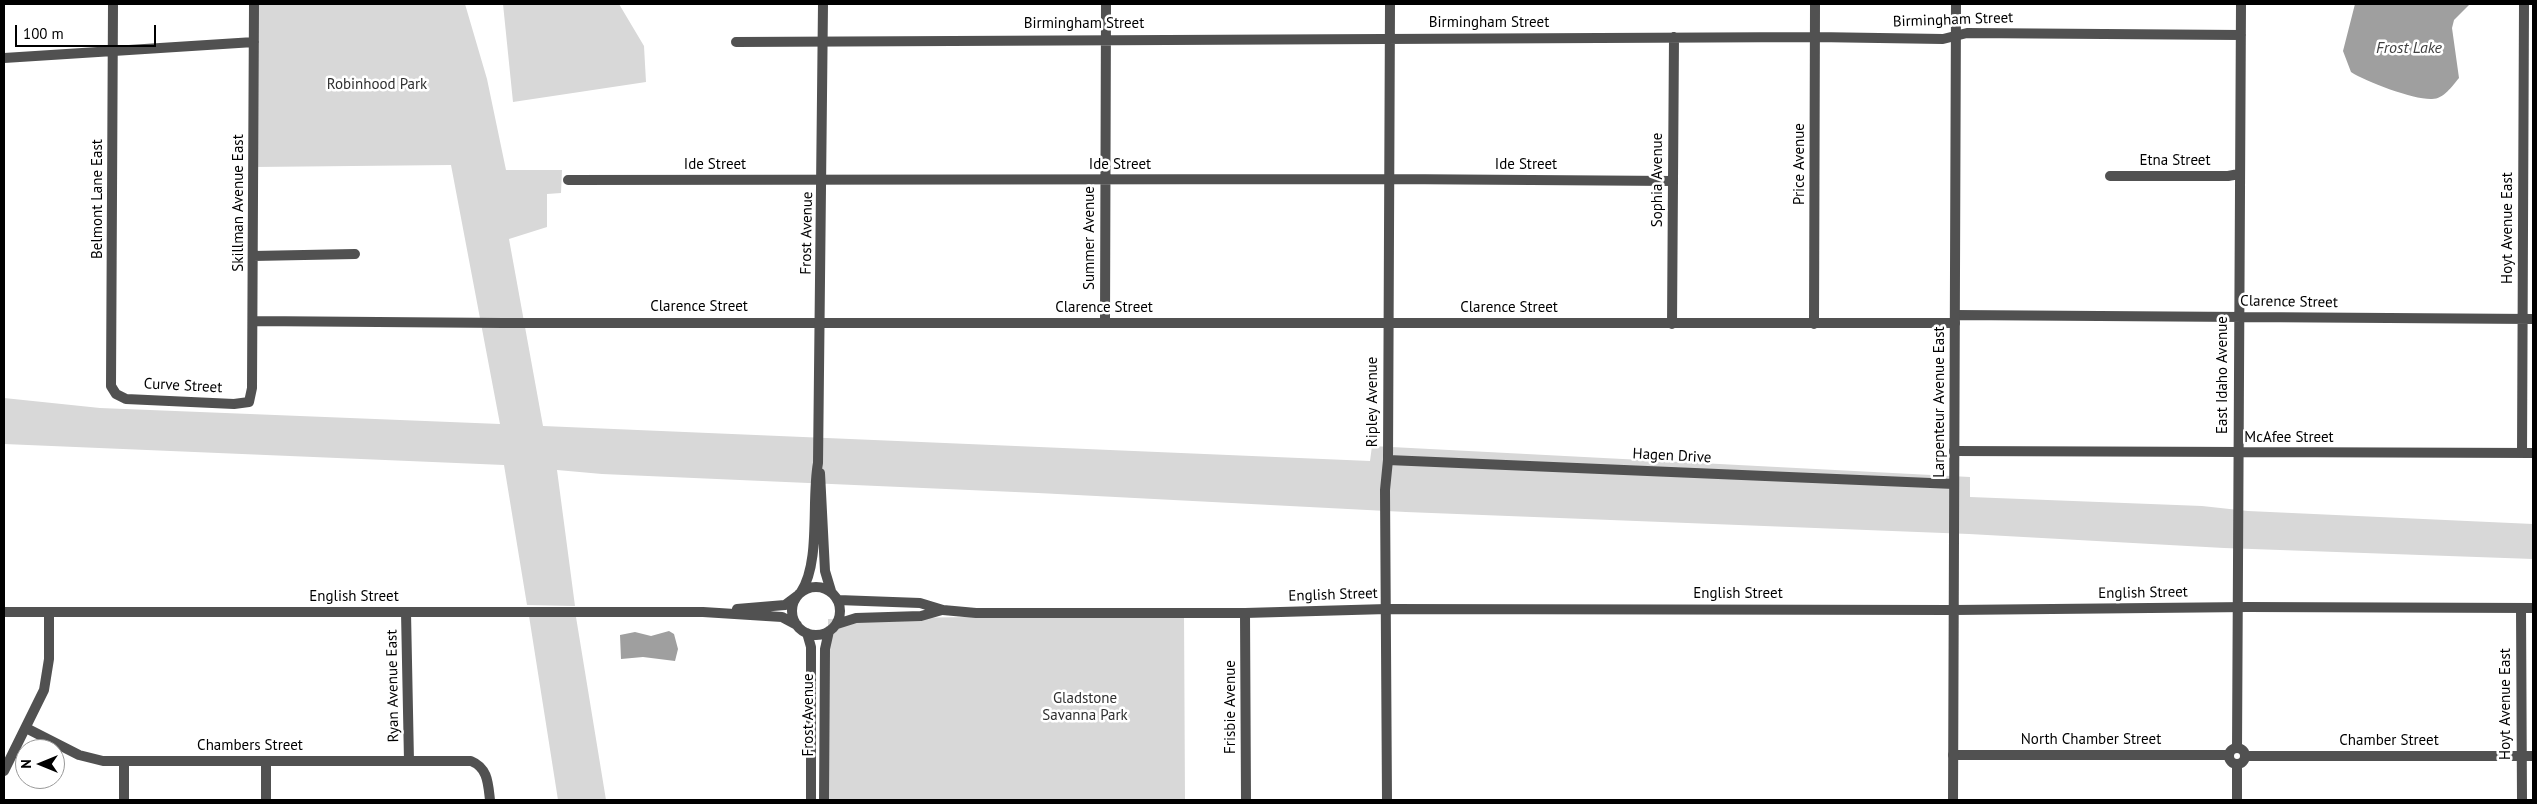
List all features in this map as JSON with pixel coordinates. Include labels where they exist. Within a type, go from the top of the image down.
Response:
[{"type":"street","name":"Belmont Lane East","points":[[113,4],[112,386],[116,394]]},
{"type":"street","name":"Skillman Avenue East","points":[[249,402],[252,388],[253,321],[254,4]]},
{"type":"street","name":"Frost Avenue","points":[[799,594],[811,572],[815,480],[818,463],[823,4]]},
{"type":"street","name":"Summer Avenue","points":[[1105,323],[1106,4]]},
{"type":"street","name":"Ripley Avenue","points":[[1387,800],[1385,490],[1388,460],[1390,4]]},
{"type":"street","name":"Price Avenue","points":[[1814,324],[1816,4]]},
{"type":"street","name":"Larpenteur Avenue East","points":[[1953,800],[1956,4]]},
{"type":"street","name":"East Idaho Avenue","points":[[2237,747],[2241,4]]},
{"type":"street","name":"Hoyt Avenue East","points":[[2522,453],[2528,319],[2529,38],[2524,4]]},
{"type":"street","name":"Birmingham Street","points":[[736,42],[1815,36],[1943,38],[1975,33],[2241,35]]},
{"type":"street","name":"Sophia Avenue","points":[[1672,324],[1674,37]]},
{"type":"street","points":[[4,58],[113,49],[254,42]]},
{"type":"street","name":"Etna Street","points":[[2110,176],[2228,176],[2240,174]]},
{"type":"street","name":"Ide Street","points":[[568,180],[1389,179],[1673,182]]},
{"type":"street","points":[[253,256],[355,254]]},
{"type":"street","name":"Clarence Street","points":[[253,321],[494,323],[1814,324],[1955,319],[2528,319]]},
{"type":"street","name":"Curve Street","points":[[116,394],[126,399],[234,404],[249,402]]},
{"type":"street","name":"McAfee Street","points":[[1954,451],[2533,453]]},
{"type":"street","name":"Hagen Drive","points":[[1388,460],[1954,484]]},
{"type":"street","name":"Frost Avenue","points":[[818,463],[821,480],[825,571],[831,591]]},
{"type":"street","points":[[816,586],[831,591],[838,600],[840,616],[833,628],[814,635],[807,633],[797,625],[792,611],[799,594],[816,586]]},
{"type":"street","name":"English Street","points":[[703,612],[785,605],[799,594]]},
{"type":"street","name":"English Street","points":[[838,600],[920,603],[943,610],[976,613],[1245,613],[1387,609],[2533,608]]},
{"type":"street","name":"Hoyt Avenue East","points":[[2521,608],[2522,800]]},
{"type":"street","name":"English Street","points":[[833,628],[856,618],[921,616],[943,610]]},
{"type":"street","name":"English Street","points":[[4,612],[703,612],[782,617],[797,625]]},
{"type":"street","points":[[4,771],[38,704],[48,676],[49,612]]},
{"type":"street","name":"Ryan Avenue East","points":[[406,612],[409,761]]},
{"type":"street","name":"Frisbie Avenue","points":[[1245,613],[1246,800]]},
{"type":"street","name":"Frost Avenue","points":[[824,800],[824,649],[833,628]]},
{"type":"street","name":"Frost Avenue","points":[[807,633],[811,647],[812,800]]},
{"type":"street","name":"Chambers Street","points":[[26,728],[92,760],[471,760],[481,765],[486,775],[490,800]]},
{"type":"street","points":[[2237,747],[2243,751],[2245,756],[2242,762],[2237,764],[2230,760],[2228,755],[2230,750],[2237,747]]},
{"type":"street","name":"North Chamber Street","points":[[1953,755],[2228,755]]},
{"type":"street","name":"Chamber Street","points":[[2245,756],[2533,756]]},
{"type":"street","points":[[124,761],[124,800]]},
{"type":"street","points":[[266,761],[266,800]]},
{"type":"street","points":[[2237,764],[2237,800]]},
{"type":"green space","name":"Robinhood Park","points":[[255,4],[465,4],[487,79],[506,170],[562,170],[561,193],[547,194],[547,227],[509,239],[543,426],[1370,461],[1372,446],[1970,477],[1970,497],[2202,506],[2248,511],[2533,524],[2533,559],[2224,548],[1969,534],[1406,512],[1038,493],[602,474],[557,470],[575,606],[527,605],[504,465],[4,444],[4,398],[100,408],[500,424],[451,165],[254,167]]},
{"type":"green space","points":[[503,4],[619,4],[644,46],[646,82],[513,102]]},
{"type":"green space","name":"Gladstone Savanna Park","points":[[1184,614],[1185,800],[827,800],[828,619]]},
{"type":"green space","points":[[529,616],[576,617],[606,800],[558,800]]},
{"type":"water","name":"Frost Lake","points":[[2355,4],[2470,4],[2454,20],[2452,28],[2459,78],[2440,97],[2424,99],[2391,90],[2351,72],[2343,51]]},
{"type":"water","points":[[669,631],[674,634],[678,649],[675,661],[643,657],[621,659],[620,635],[635,632],[651,636]]}]
